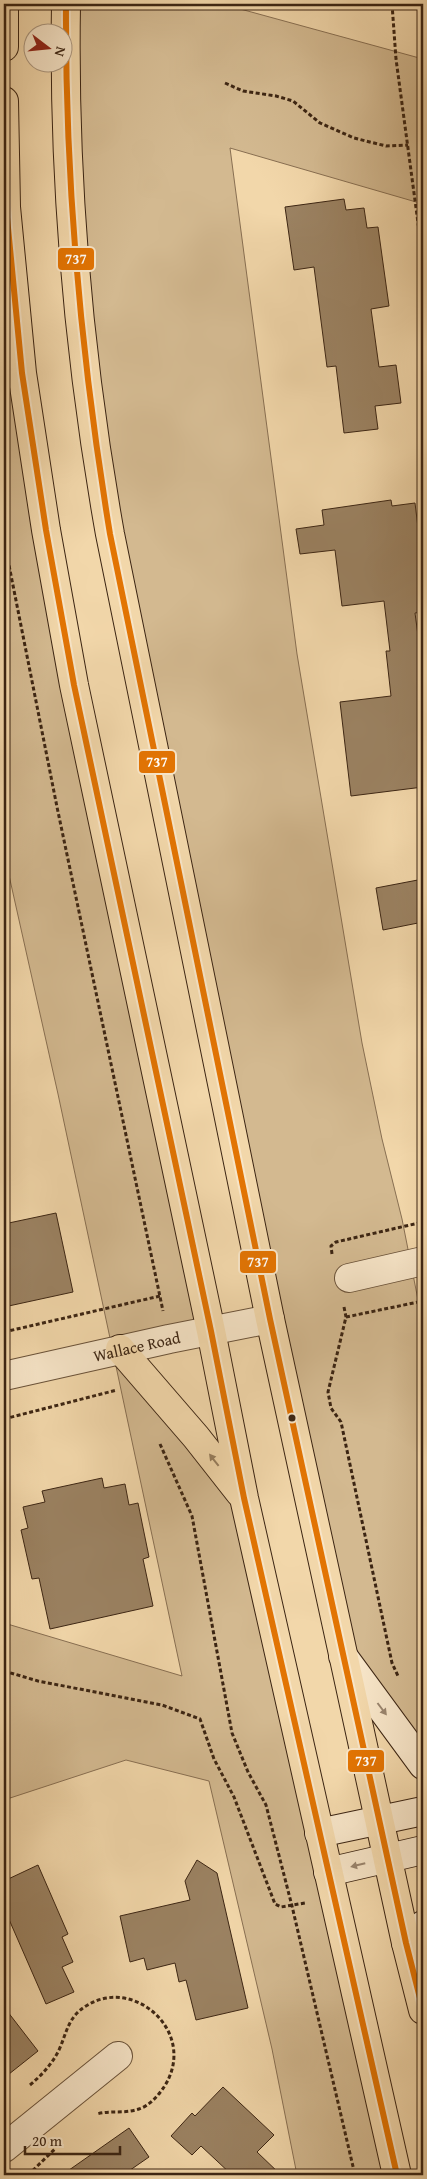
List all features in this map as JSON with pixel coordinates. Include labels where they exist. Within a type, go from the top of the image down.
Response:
[{"type":"main road","points":[[4,4],[4,47]]},
{"type":"main road","points":[[66,4],[66,128],[74,253],[82,342],[97,464],[178,873],[342,1656],[388,1858],[415,1934],[423,2010]]},
{"type":"main road","points":[[4,101],[6,207],[22,372],[46,530],[74,685],[211,1331],[244,1498],[397,2175]]},
{"type":"main road","points":[[120,1349],[196,1437],[244,1498]]},
{"type":"street","points":[[341,1279],[423,1261]]},
{"type":"street","name":"Wallace Road","points":[[4,1376],[120,1349],[270,1319]]},
{"type":"street","points":[[342,1656],[423,1764]]},
{"type":"street","points":[[319,1833],[423,1811]]},
{"type":"street","points":[[328,1872],[423,1850]]},
{"type":"street","points":[[4,2148],[118,2056]]},
{"type":"path","points":[[392,4],[396,60],[423,260]]},
{"type":"path","points":[[225,83],[243,91],[276,96],[293,102],[320,123],[354,138],[386,146],[408,145]]},
{"type":"path","points":[[4,540],[65,845],[161,1303]]},
{"type":"path","points":[[399,1679],[392,1663],[341,1422],[331,1408],[328,1392],[346,1317],[341,1279],[331,1248],[336,1242],[423,1222]]},
{"type":"path","points":[[4,1332],[160,1296]]},
{"type":"path","points":[[346,1317],[423,1300]]},
{"type":"path","points":[[4,1419],[120,1390]]},
{"type":"path","points":[[158,1440],[192,1516],[232,1733],[248,1772],[266,1805],[292,1906],[355,2175]]},
{"type":"path","points":[[4,1671],[38,1681],[162,1705],[200,1719],[214,1759],[234,1797],[276,1904],[282,1908],[292,1906]]},
{"type":"shaded area","points":[[66,4],[222,4],[423,59],[423,204],[230,148],[297,654],[362,1043],[382,1139],[402,1219],[423,1325],[423,1764],[343,1656],[110,534],[72,72],[72,22],[67,22]]},
{"type":"shaded area","points":[[4,101],[14,298],[211,1331],[121,1349],[244,1498],[397,2175],[297,2175],[272,2049],[209,1781],[126,1760],[4,1800],[4,1623],[182,1676],[58,1094],[4,853]]},
{"type":"building","points":[[344,199],[346,210],[364,208],[367,228],[378,227],[389,306],[371,309],[379,367],[396,365],[401,403],[375,406],[378,429],[344,433],[336,366],[327,367],[314,267],[294,270],[285,207]]},
{"type":"building","points":[[391,500],[392,506],[415,503],[423,568],[423,588],[420,588],[423,612],[415,613],[423,673],[423,787],[351,796],[340,702],[391,696],[386,651],[390,651],[384,601],[342,606],[335,550],[300,554],[296,529],[324,525],[322,510]]},
{"type":"building","points":[[423,879],[423,922],[383,930],[376,888]]},
{"type":"building","points":[[56,1213],[73,1292],[4,1307],[4,1224]]},
{"type":"building","points":[[102,1478],[104,1488],[125,1484],[129,1505],[138,1503],[149,1557],[143,1559],[153,1606],[50,1629],[39,1578],[32,1579],[21,1530],[28,1528],[23,1507],[45,1502],[42,1491]]},
{"type":"building","points":[[197,1860],[217,1873],[248,2008],[196,2020],[186,1980],[179,1982],[175,1963],[147,1970],[144,1958],[130,1962],[120,1916],[190,1900],[185,1881]]},
{"type":"building","points":[[38,1865],[68,1934],[62,1937],[73,1962],[62,1967],[74,1992],[46,2004],[4,1908],[4,1881]]},
{"type":"building","points":[[4,2007],[38,2051],[4,2078]]},
{"type":"building","points":[[223,2087],[274,2135],[257,2152],[281,2175],[232,2175],[201,2146],[192,2155],[171,2136],[192,2113],[195,2116]]},
{"type":"building","points":[[129,2128],[149,2157],[123,2175],[62,2175]]},
{"type":"transit line","name":"737","points":[[4,4],[4,47]]},
{"type":"transit line","name":"737","points":[[66,4],[68,137],[77,270],[91,402],[110,534],[270,1319],[406,1943],[423,2010]]},
{"type":"transit line","name":"737","points":[[4,101],[6,207],[22,373],[46,530],[74,685],[211,1331],[244,1498],[397,2175]]}]
